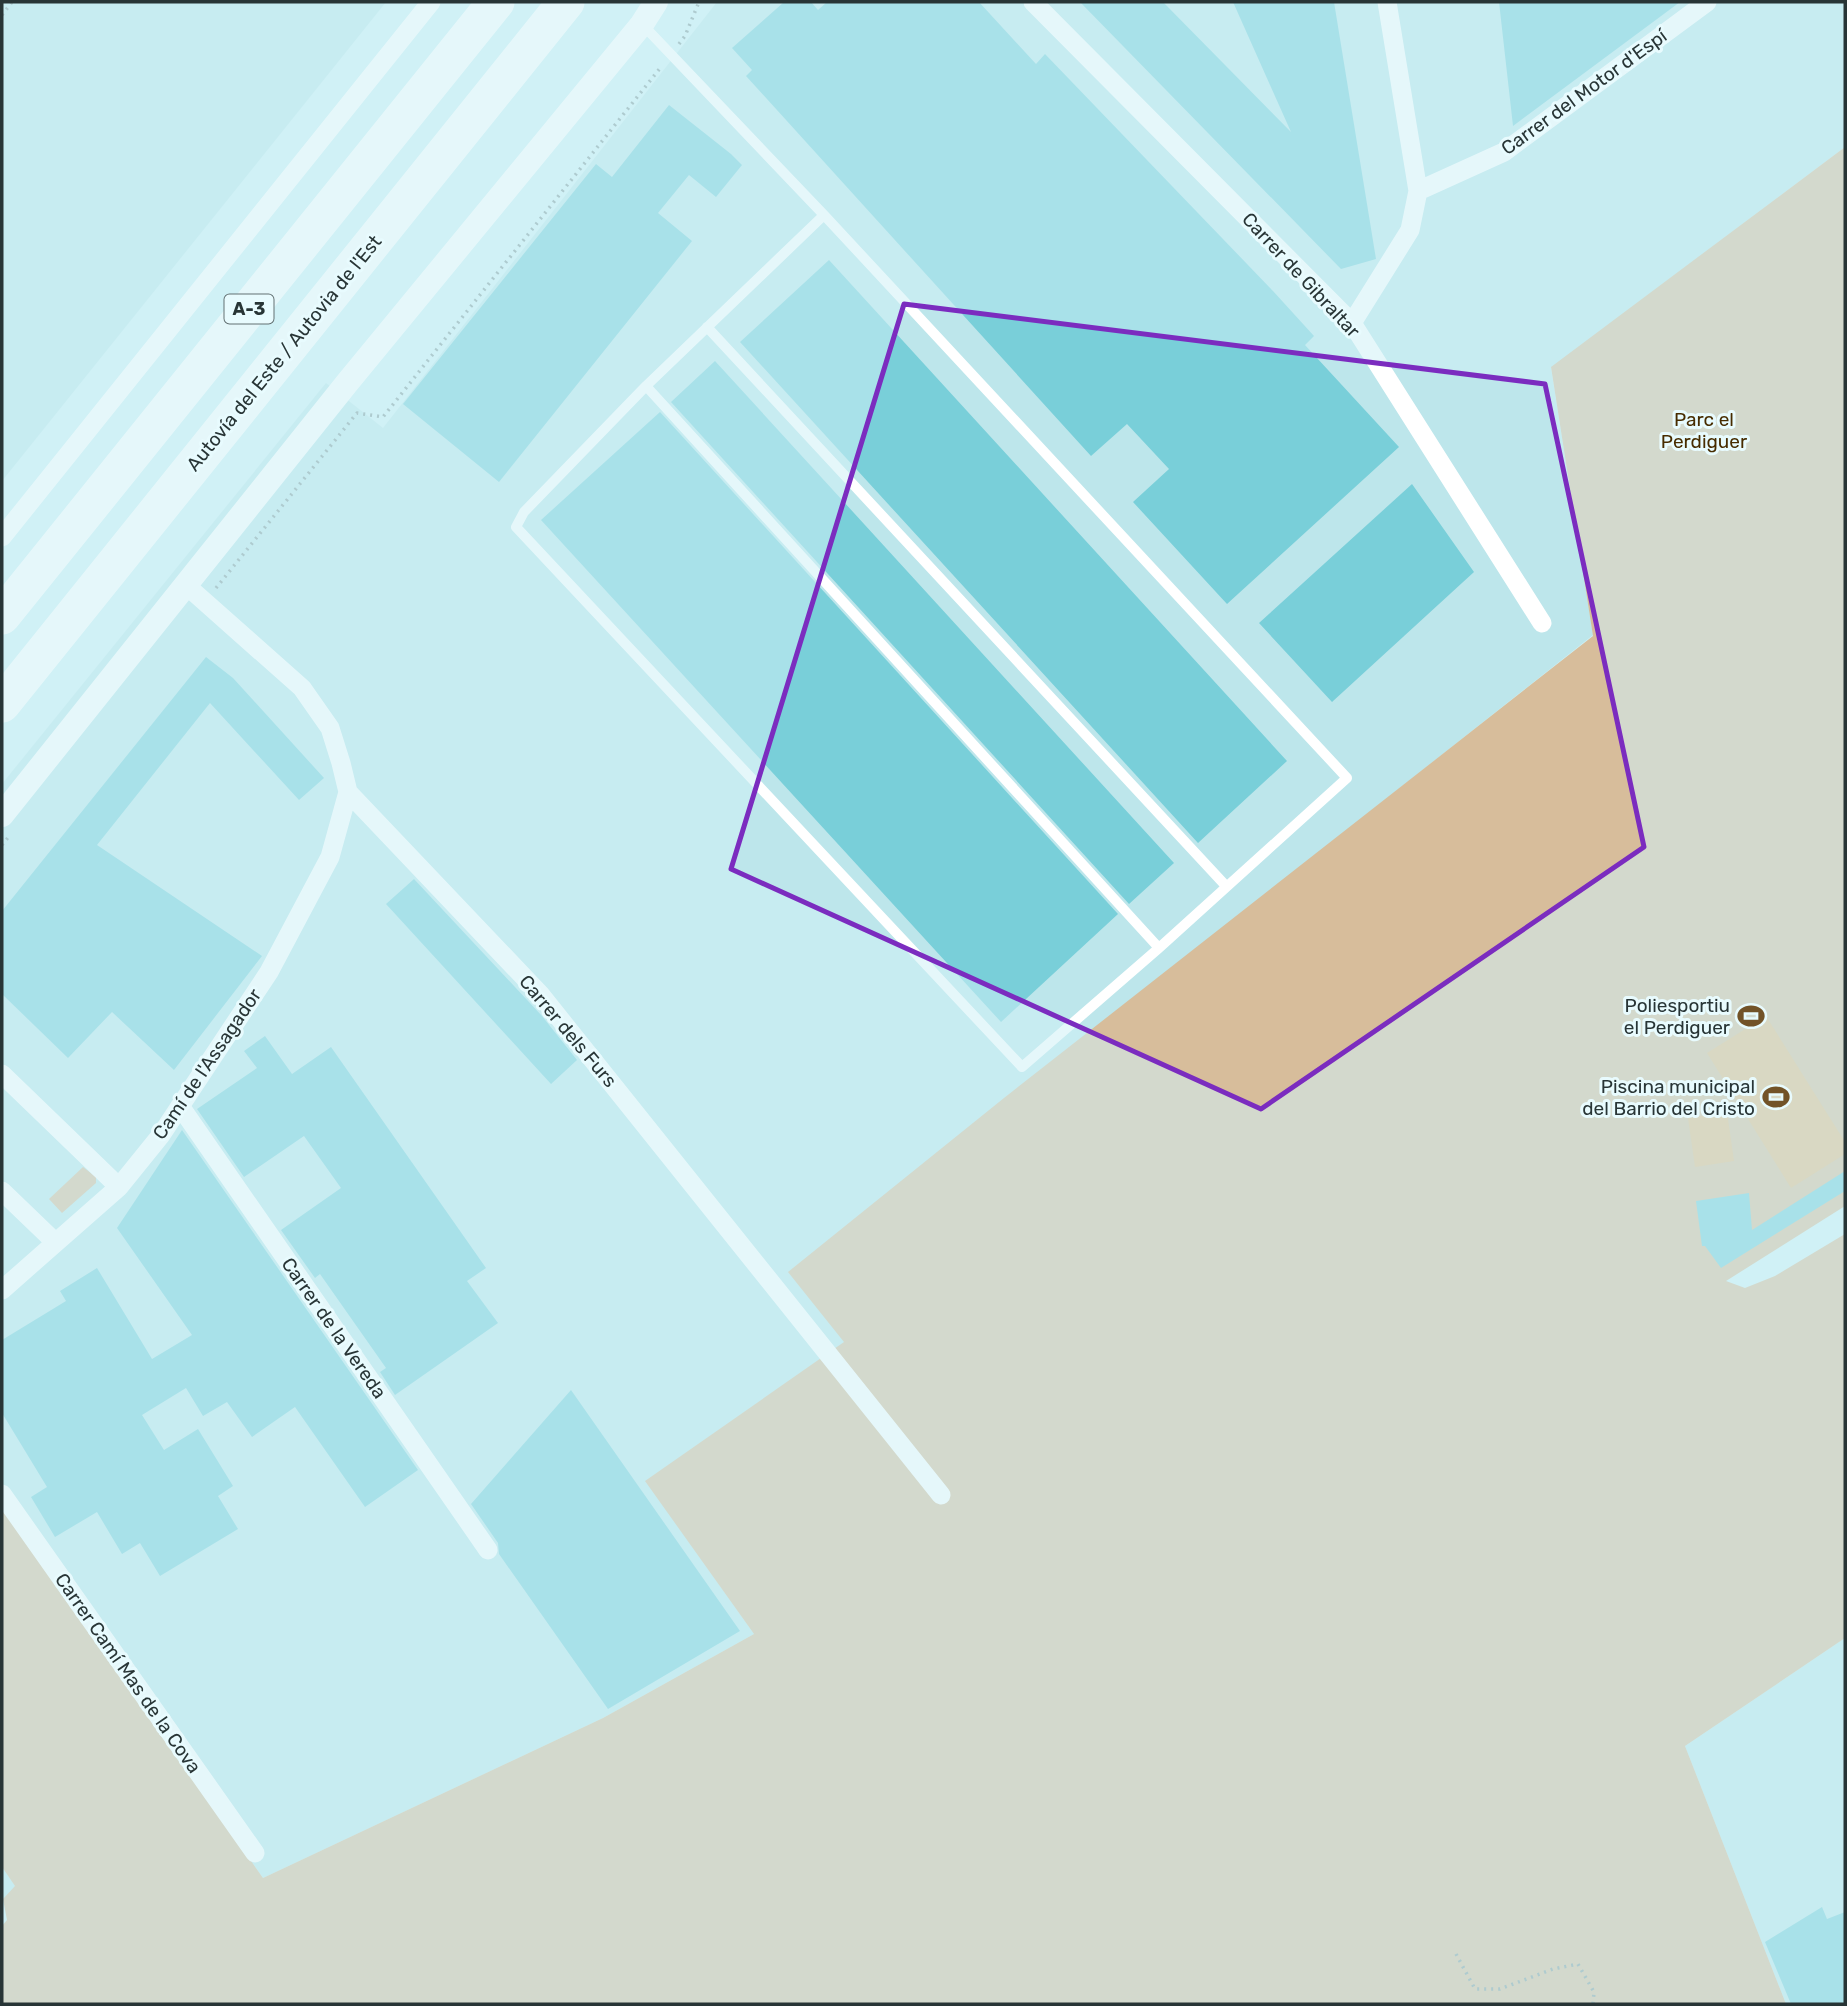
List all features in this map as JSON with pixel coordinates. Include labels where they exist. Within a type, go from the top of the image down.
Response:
[{"type":"highway","name":"A-3","points":[[2,616],[496,2]]},
{"type":"highway","name":"Autovía del Este / Autovia de l'Est","points":[[2,705],[566,2]]},
{"type":"street","points":[[2,537],[431,2]]},
{"type":"street","points":[[6,825],[194,593],[347,383],[642,24],[656,2]]},
{"type":"street","name":"Carrer de Gibraltar","points":[[1033,2],[1352,323],[1542,623]]},
{"type":"street","points":[[1352,323],[1410,230],[1418,191],[1387,2]]},
{"type":"street","name":"Carrer del Motor d'Espí","points":[[1418,191],[1504,152],[1707,2]]},
{"type":"street","name":"Carrer dels Furs","points":[[194,593],[302,688],[330,728],[348,792],[540,994],[941,1495]]},
{"type":"street","name":"Camí de l'Assagador","points":[[2,1290],[119,1187],[180,1106],[269,972],[330,857],[348,792]]},
{"type":"street","points":[[2,1074],[119,1187]]},
{"type":"street","name":"Carrer de la Vereda","points":[[180,1106],[488,1550]]},
{"type":"street","points":[[2,1191],[55,1242]]},
{"type":"street","name":"Carrer Camí Mas de la Cova","points":[[2,1494],[255,1853]]},
{"type":"lane","points":[[642,24],[824,215],[1347,778],[1022,1068],[516,527],[524,512],[646,386],[824,215]]},
{"type":"lane","points":[[707,327],[1226,886]]},
{"type":"lane","points":[[646,386],[1159,948]]},
{"type":"path","points":[[2,15],[12,2]]},
{"type":"path","points":[[194,593],[219,586],[357,413],[383,417],[685,36],[699,2]]},
{"type":"path","points":[[2,845],[6,825]]},
{"type":"path","points":[[1456,1954],[1475,1989],[1500,1989],[1553,1969],[1578,1964],[1594,1992],[1593,2004]]},
{"type":"highlighted area","points":[[904,304],[1545,384],[1644,847],[1261,1109],[731,869]]},
{"type":"shaded area","points":[[2,2],[386,2],[2,481]]},
{"type":"shaded area","points":[[717,2],[1845,2],[1845,147],[1551,368],[1593,635],[789,1272],[845,1342],[646,1481],[754,1634],[603,1718],[263,1878],[2,1506],[2,784],[326,383],[383,428]]},
{"type":"shaded area","name":"Piscina municipal del Barrio del Cristo","points":[[1766,1016],[1845,1142],[1845,1154],[1791,1188],[1707,1053]]},
{"type":"shaded area","points":[[1727,1112],[1734,1161],[1695,1167],[1688,1118]]},
{"type":"shaded area","points":[[1845,1638],[1845,2004],[1786,2004],[1685,1746]]},
{"type":"shaded area","points":[[2,1867],[16,1887],[2,1900]]},
{"type":"green space","name":"Parc el Perdiguer","points":[[1845,147],[1845,1206],[1726,1281],[1745,1288],[1775,1276],[1845,1234],[1845,1638],[1685,1746],[1786,2004],[2,2004],[2,1926],[7,1920],[3,1899],[15,1886],[2,1867],[2,1506],[263,1878],[603,1718],[754,1634],[645,1481],[844,1342],[788,1272],[1004,1098],[1593,636],[1551,367]]},
{"type":"green space","points":[[83,1167],[96,1177],[96,1183],[62,1213],[49,1199]]},
{"type":"building","points":[[784,2],[811,2],[818,10],[827,2],[979,2],[1036,64],[1045,54],[1273,291],[1314,336],[1305,345],[1399,447],[1227,604],[1133,502],[1169,469],[1127,424],[1091,456],[746,76],[752,70],[732,48]]},
{"type":"building","points":[[1080,2],[1163,2],[1291,132],[1233,2],[1334,2],[1376,259],[1341,269]]},
{"type":"building","points":[[1499,2],[1680,2],[1513,126]]},
{"type":"building","points":[[669,105],[742,165],[716,197],[689,175],[658,213],[692,241],[499,482],[403,404],[596,164],[612,177]]},
{"type":"building","points":[[829,260],[1287,761],[1198,843],[740,342]]},
{"type":"building","points":[[715,361],[1174,863],[1129,904],[671,402]]},
{"type":"building","points":[[660,412],[1118,914],[1001,1022],[541,520]]},
{"type":"building","points":[[1412,484],[1474,572],[1332,702],[1259,623]]},
{"type":"building","points":[[206,657],[233,678],[324,778],[299,800],[210,703],[97,845],[262,956],[174,1070],[112,1012],[68,1058],[2,994],[2,911]]},
{"type":"building","points":[[414,879],[542,1016],[577,1060],[551,1084],[386,904]]},
{"type":"building","points":[[265,1036],[292,1074],[331,1047],[486,1268],[467,1281],[498,1323],[395,1395],[380,1372],[386,1368],[320,1274],[315,1278],[281,1230],[341,1188],[304,1136],[244,1177],[197,1109],[257,1068],[244,1051]]},
{"type":"building","points":[[182,1130],[418,1470],[365,1507],[295,1407],[252,1437],[227,1402],[203,1416],[186,1388],[142,1415],[164,1450],[198,1429],[233,1486],[218,1496],[238,1529],[160,1576],[140,1543],[122,1554],[97,1512],[55,1537],[31,1497],[47,1487],[2,1413],[2,1340],[66,1301],[60,1291],[97,1268],[152,1359],[192,1335],[117,1228]]},
{"type":"building","points":[[1845,1171],[1845,1191],[1721,1268],[1705,1246],[1702,1246],[1696,1201],[1749,1193],[1752,1230]]},
{"type":"building","points":[[571,1390],[740,1631],[608,1709],[499,1554],[498,1543],[471,1504]]},
{"type":"building","points":[[1822,1907],[1827,1919],[1845,1912],[1845,2004],[1791,2004],[1765,1942]]},
{"type":"place","name":"Poliesportiu el Perdiguer","points":[[1751,1016]]},
{"type":"place","name":"Piscina municipal del Barrio del Cristo","points":[[1776,1097]]}]
